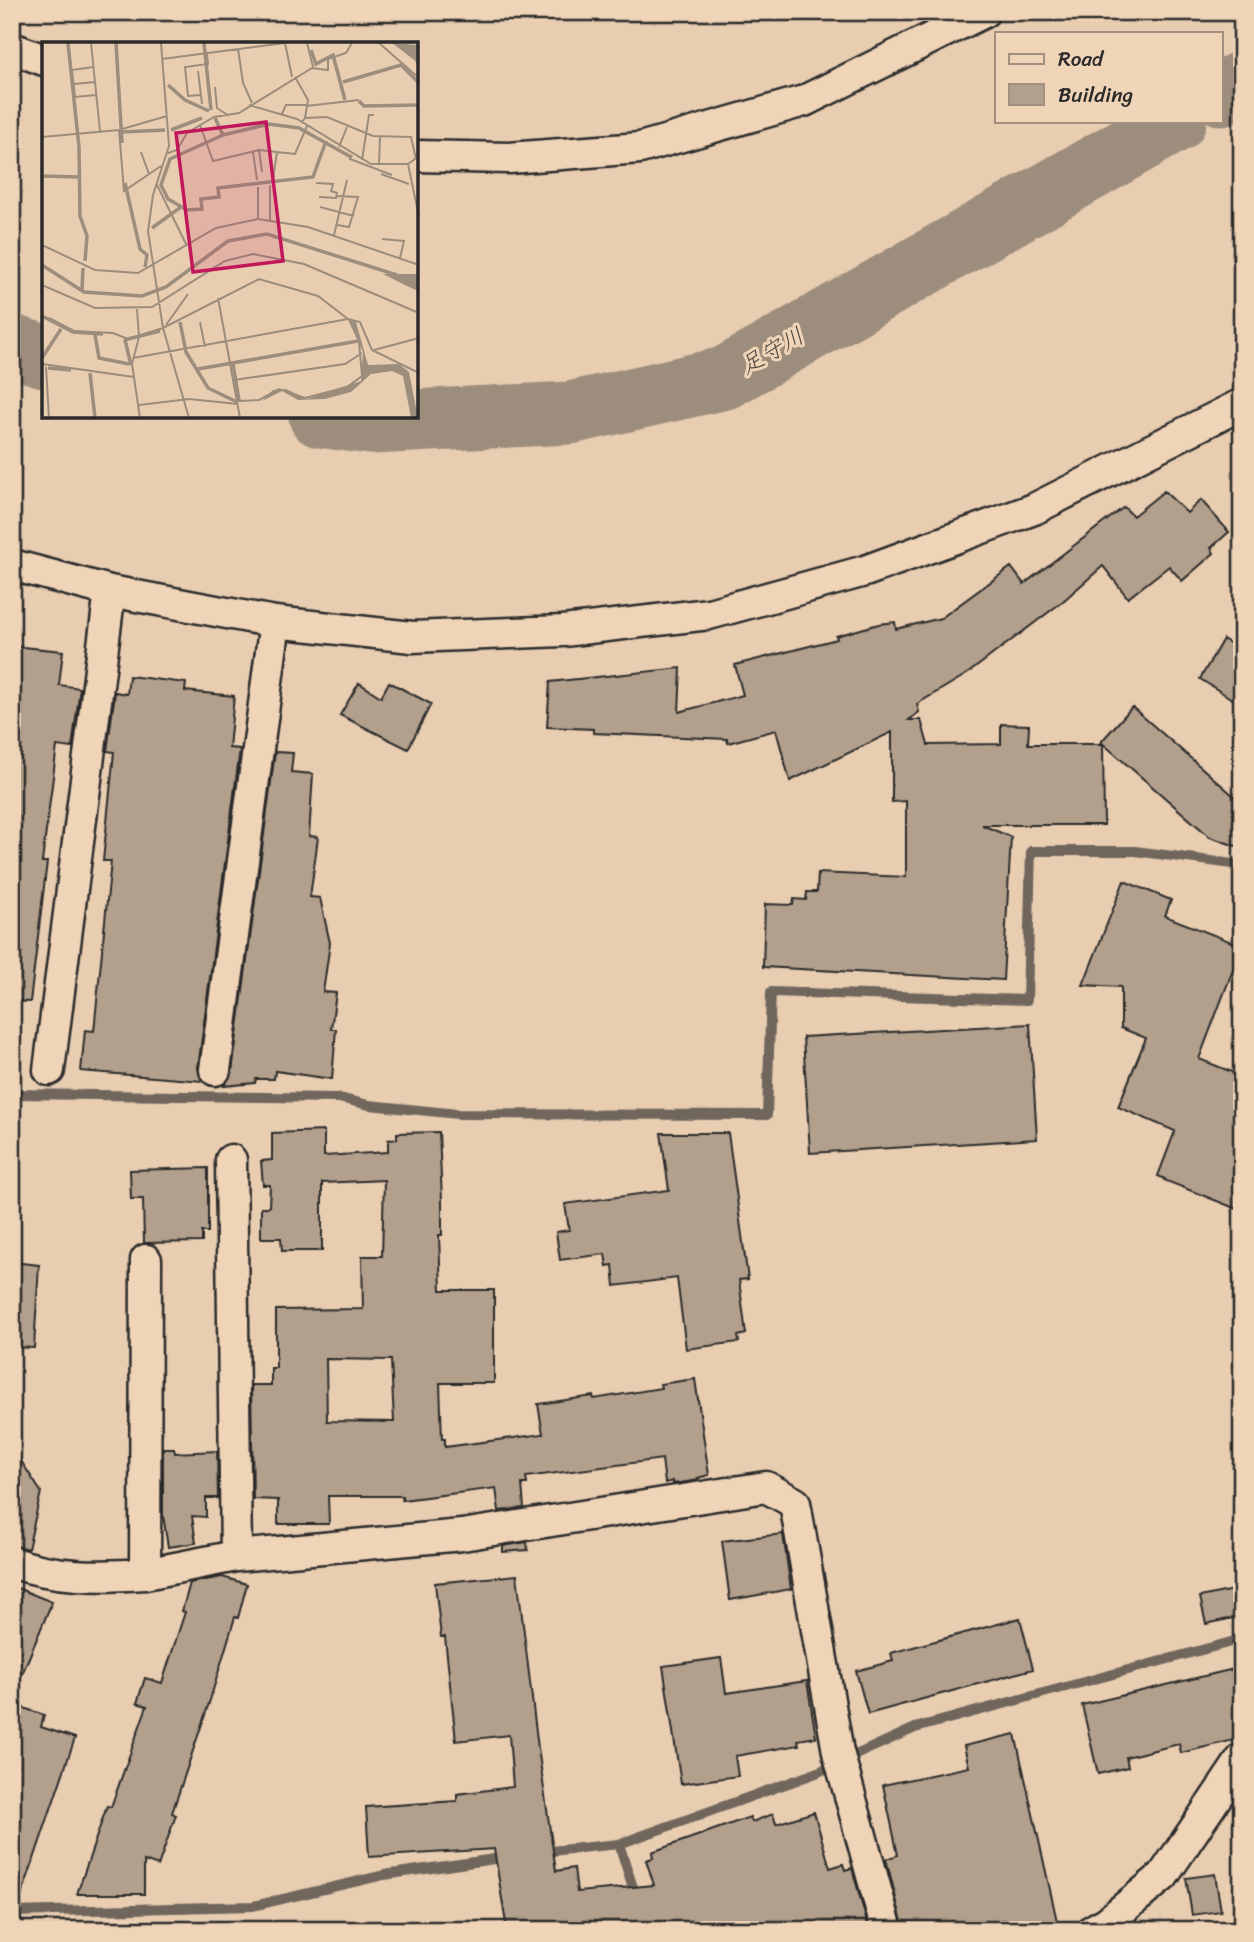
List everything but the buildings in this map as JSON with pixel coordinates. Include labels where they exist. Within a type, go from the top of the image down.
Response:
[{"type":"street","points":[[418,156],[509,158],[640,148],[804,101],[984,12]]},
{"type":"street","points":[[12,48],[42,60]]},
{"type":"street","points":[[12,565],[110,592],[275,622],[412,637],[564,631],[709,614],[865,571],[1034,509],[1242,404]]},
{"type":"street","points":[[49,1070],[110,592]]},
{"type":"street","points":[[215,1070],[275,622]]},
{"type":"street","points":[[231,1160],[236,1556]]},
{"type":"street","points":[[145,1574],[146,1260]]},
{"type":"street","points":[[12,1562],[27,1567],[100,1577],[145,1574],[236,1556],[462,1535],[766,1487],[795,1503],[841,1765],[887,1930]]},
{"type":"street","points":[[1093,1930],[1106,1923],[1163,1876],[1242,1759]]},
{"type":"waterway","name":"足守川","points":[[1222,93],[1242,82]]},
{"type":"waterway","name":"足守川","points":[[335,418],[371,423],[570,413],[725,378],[1173,122]]},
{"type":"waterway","name":"足守川","points":[[12,346],[42,355]]},
{"type":"waterway","points":[[12,1094],[339,1098],[369,1105],[458,1114],[767,1115],[771,992],[1027,1000],[1031,851],[1135,851],[1233,864],[1242,871]]},
{"type":"waterway","points":[[619,1844],[816,1773],[915,1728],[1242,1639]]},
{"type":"waterway","points":[[541,1852],[619,1844],[637,1900]]},
{"type":"waterway","points":[[12,1912],[253,1906],[384,1875],[508,1857]]}]
